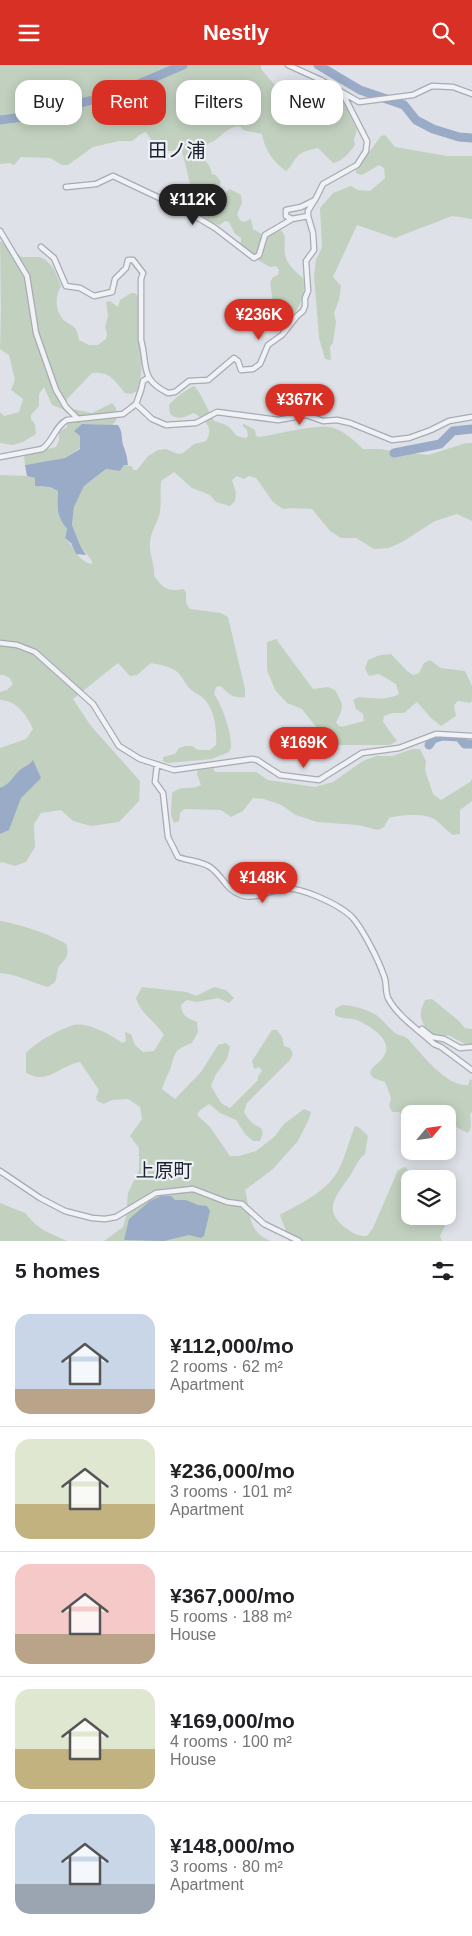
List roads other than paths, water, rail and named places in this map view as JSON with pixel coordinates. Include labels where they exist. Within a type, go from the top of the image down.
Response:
[{"type":"street","points":[[288,65],[321,80]]},
{"type":"street","points":[[343,94],[359,102],[413,95],[432,86],[453,87],[472,94]]},
{"type":"street","points":[[41,247],[54,258],[66,286],[80,287],[94,297],[112,292],[115,279],[126,268],[128,260],[133,260],[142,269],[140,340],[148,378],[165,392],[171,393],[186,382],[208,380],[231,359],[236,359],[242,370],[254,369],[260,364],[268,345],[284,332],[297,316],[304,311],[305,298],[308,291],[306,261],[314,250],[313,233],[308,211],[323,185],[358,165],[366,151],[367,141],[343,95]]},
{"type":"street","points":[[66,187],[96,185],[113,176],[185,210],[227,236],[254,258],[259,255],[265,235],[292,219],[308,216]]},
{"type":"street","points":[[292,219],[286,216],[286,210],[301,207],[315,200]]},
{"type":"street","points":[[0,231],[26,276],[36,333],[56,390],[66,407],[78,419]]},
{"type":"street","points":[[0,457],[42,449],[48,445],[62,423],[67,420],[123,414],[136,404],[143,381],[148,378]]},
{"type":"street","points":[[136,404],[152,419],[166,425],[196,423],[217,412],[278,420],[306,415],[318,420],[350,423],[392,440],[409,438],[449,421],[472,417]]},
{"type":"street","points":[[0,643],[17,645],[35,653],[93,704],[120,746],[140,759],[174,770],[252,759],[280,775],[319,780],[367,751],[399,748],[428,735],[472,736]]},
{"type":"street","points":[[158,765],[155,782],[163,793],[168,837],[178,857],[209,866],[230,889],[243,896],[268,894],[289,888],[319,897],[346,911],[358,925],[372,948],[385,977],[386,994],[389,999],[434,1044],[472,1070]]},
{"type":"street","points":[[409,1021],[437,1039],[444,1039],[460,1049],[472,1047]]},
{"type":"street","points":[[0,1171],[40,1198],[65,1211],[92,1218],[105,1219],[116,1217],[156,1193],[193,1189],[227,1202],[242,1204],[264,1224],[299,1241]]},
{"type":"water","points":[[82,424],[118,425],[128,465],[124,465],[120,471],[106,469],[84,486],[74,507],[72,525],[86,555],[76,554],[71,543],[65,538],[67,529],[58,511],[58,491],[50,487],[35,486],[35,478],[27,476],[25,465],[65,458],[80,449],[80,436],[74,431]]},
{"type":"water","points":[[33,760],[41,778],[21,798],[9,830],[0,834],[0,788]]},
{"type":"water","points":[[161,1196],[171,1196],[175,1200],[186,1200],[198,1205],[207,1206],[210,1211],[204,1236],[201,1238],[189,1235],[164,1241],[124,1240],[129,1219],[150,1201]]},
{"type":"waterway","points":[[0,120],[23,117],[113,95],[183,65]]},
{"type":"waterway","points":[[318,65],[360,90],[404,105],[416,120],[433,129],[459,137],[472,138]]},
{"type":"waterway","points":[[394,453],[440,444],[453,431],[472,429]]},
{"type":"waterway","points":[[429,745],[433,739],[442,736],[459,737],[465,744],[472,744]]},
{"type":"district","name":"田ノ浦","points":[[177,150]]},
{"type":"district","name":"上原町","points":[[164,1170]]}]
